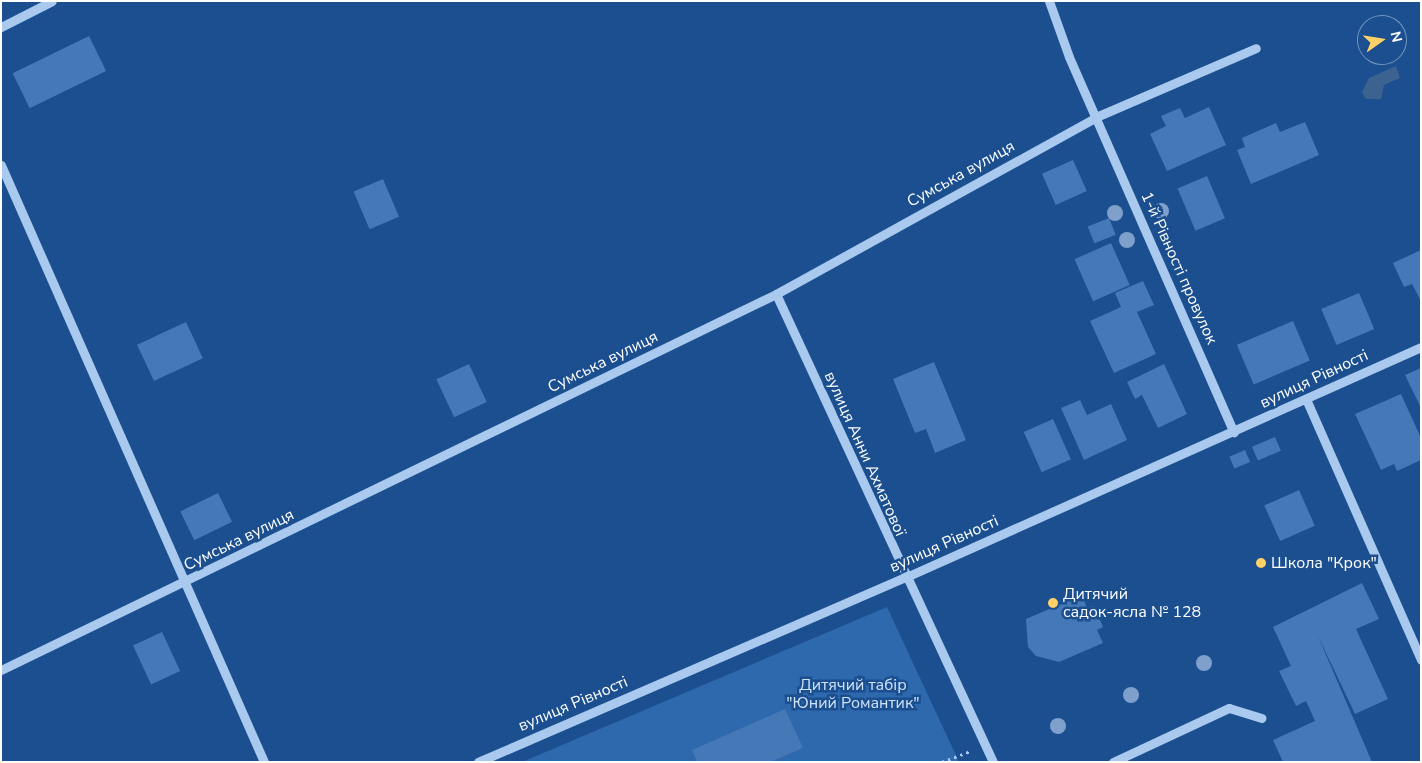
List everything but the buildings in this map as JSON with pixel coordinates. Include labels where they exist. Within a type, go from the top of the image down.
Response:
[{"type":"street","points":[[1,27],[52,1]]},
{"type":"street","points":[[1049,1],[1096,116]]},
{"type":"street","name":"Сумська вулиця","points":[[1,670],[186,582],[776,294],[1096,116],[1256,48]]},
{"type":"street","name":"1-й Рівності провулок","points":[[1096,116],[1234,432]]},
{"type":"street","points":[[1,165],[264,762]]},
{"type":"street","name":"вулиця Анни Ахматової","points":[[776,294],[904,578],[993,762]]},
{"type":"street","name":"вулиця Рівності","points":[[478,762],[904,578],[1421,347]]},
{"type":"street","points":[[1306,399],[1421,660]]},
{"type":"street","points":[[1113,762],[1229,708],[1262,718]]},
{"type":"path","points":[[942,762],[986,746]]},
{"type":"green space","name":"Дитячий табір \"Юний Романтик\"","points":[[887,607],[959,762],[522,762]]},
{"type":"shaded area","points":[[1396,66],[1400,78],[1384,85],[1381,99],[1366,99],[1362,92],[1369,78]]},
{"type":"place","name":"Школа \"Крок\"","points":[[1261,563]]},
{"type":"place","name":"Дитячий садок-ясла № 128","points":[[1053,603]]}]
